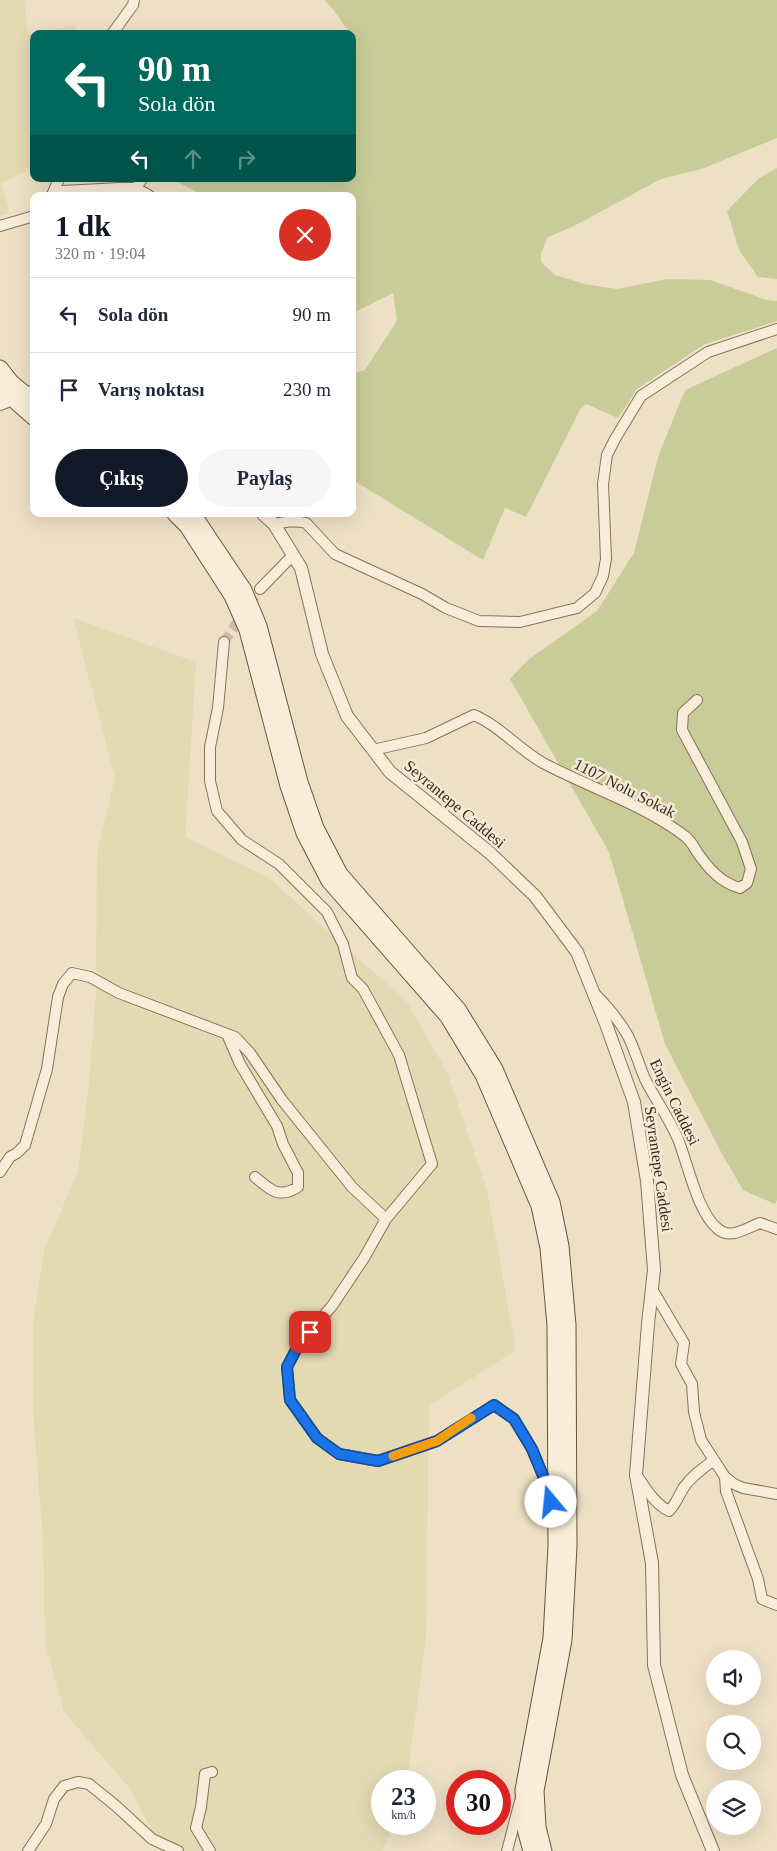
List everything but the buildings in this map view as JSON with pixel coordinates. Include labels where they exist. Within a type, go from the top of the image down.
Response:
[{"type":"main road","points":[[0,368],[30,412]]},
{"type":"main road","points":[[0,388],[21,398]]},
{"type":"main road","points":[[178,517],[188,526],[232,596],[243,621],[288,786],[304,833],[329,881],[448,1017],[483,1075],[540,1206],[548,1248],[555,1326],[556,1520],[552,1638],[524,1788],[525,1829],[531,1851]]},
{"type":"main road","points":[[195,517],[244,590],[259,626],[300,782],[316,828],[340,874],[458,1009],[495,1069],[552,1202],[561,1246],[568,1325],[569,1546],[564,1640],[536,1791],[538,1827],[544,1851]]},
{"type":"street","points":[[115,30],[133,5],[134,0]]},
{"type":"street","points":[[136,188],[140,182]]},
{"type":"street","points":[[60,192],[136,188],[143,192]]},
{"type":"street","points":[[0,226],[30,217]]},
{"type":"street","points":[[274,524],[286,521],[306,523],[335,554],[422,594],[446,608],[479,621],[520,622],[577,608],[595,593],[604,576],[606,559],[603,484],[607,455],[615,438],[641,396],[659,382],[708,352],[777,329]]},
{"type":"street","name":"Seyrantepe Caddesi","points":[[266,517],[274,524],[301,568],[322,654],[347,716],[390,772],[490,853],[535,896],[577,952],[634,1102],[647,1181],[654,1270],[636,1475],[652,1563],[654,1665],[682,1775],[713,1851]]},
{"type":"street","points":[[260,589],[293,555]]},
{"type":"street","points":[[224,642],[218,708],[210,747],[210,781],[217,812],[242,840],[280,864],[327,912],[343,944],[352,978],[363,989],[399,1055],[432,1164],[386,1219],[364,1258],[332,1306],[299,1344],[287,1367],[290,1400],[317,1438],[339,1454],[378,1461],[437,1441],[494,1405],[514,1419],[532,1449],[546,1483],[556,1520]]},
{"type":"street","name":"1107 Nolu Sokak","points":[[373,750],[426,738],[474,715],[487,720],[542,762],[648,813],[688,838],[699,855],[720,878],[729,886],[740,888],[747,882],[751,870],[742,842],[682,730],[683,713],[697,700]]},
{"type":"street","points":[[0,1172],[10,1158],[25,1145],[47,1069],[58,997],[63,984],[72,973],[90,977],[119,993],[235,1037],[250,1054],[282,1100],[352,1187],[386,1219]]},
{"type":"street","name":"Engin Caddesi","points":[[593,992],[612,1012],[628,1037],[646,1079],[677,1136],[687,1163],[694,1191],[710,1219],[718,1229],[728,1233],[735,1234],[760,1223],[777,1229]]},
{"type":"street","points":[[227,1034],[240,1064],[277,1126],[283,1144],[298,1173],[298,1187],[288,1193],[273,1192],[255,1177]]},
{"type":"street","points":[[652,1289],[684,1344],[681,1364],[692,1384],[694,1412],[701,1440],[725,1477],[734,1484],[743,1488],[777,1494]]},
{"type":"street","points":[[636,1475],[653,1498],[669,1511],[675,1505],[685,1486],[697,1473],[714,1460]]},
{"type":"street","points":[[725,1477],[726,1491],[758,1579],[762,1599],[777,1606]]},
{"type":"street","points":[[210,1851],[196,1828],[205,1774],[212,1772]]},
{"type":"street","points":[[28,1851],[46,1824],[54,1799],[64,1786],[78,1782],[89,1784],[152,1839],[178,1851]]},
{"type":"street","points":[[507,1851],[524,1788]]},
{"type":"shaded area","points":[[0,0],[24,0],[28,34],[30,34],[30,169],[1,183],[10,213],[0,216]]},
{"type":"shaded area","points":[[75,25],[76,30],[49,30]]},
{"type":"shaded area","points":[[73,618],[196,662],[185,837],[268,877],[407,1002],[447,1072],[487,1190],[516,1350],[429,1406],[426,1635],[408,1770],[371,1770],[371,1835],[388,1835],[383,1851],[162,1851],[131,1790],[64,1712],[45,1642],[43,1540],[33,1411],[33,1323],[44,1251],[78,1171],[88,1093],[96,995],[97,854],[115,777]]},
{"type":"green space","points":[[324,0],[777,0],[777,138],[702,169],[661,179],[574,226],[548,237],[541,253],[541,262],[555,275],[585,284],[617,289],[667,279],[710,280],[767,300],[777,301],[777,321],[705,344],[637,389],[618,418],[586,404],[580,410],[526,517],[505,508],[483,560],[356,482],[356,372],[365,370],[397,321],[393,293],[356,312],[356,192],[196,192],[178,182],[356,182],[356,30],[348,30]]},
{"type":"green space","points":[[777,168],[777,279],[758,277],[739,250],[727,211],[759,178]]},
{"type":"green space","points":[[777,348],[777,1200],[775,1204],[743,1190],[665,1044],[609,852],[510,679],[528,660],[597,611],[634,553],[659,454],[685,390]]},
{"type":"tunnel","points":[[224,642],[260,589]]},
{"type":"slow traffic","points":[[393,1456],[437,1441],[471,1418]]},
{"type":"route","points":[[310,1332],[299,1344],[287,1367],[290,1400],[317,1438],[339,1454],[378,1461],[437,1441],[494,1405],[514,1419],[532,1449],[546,1483],[551,1502]]}]
